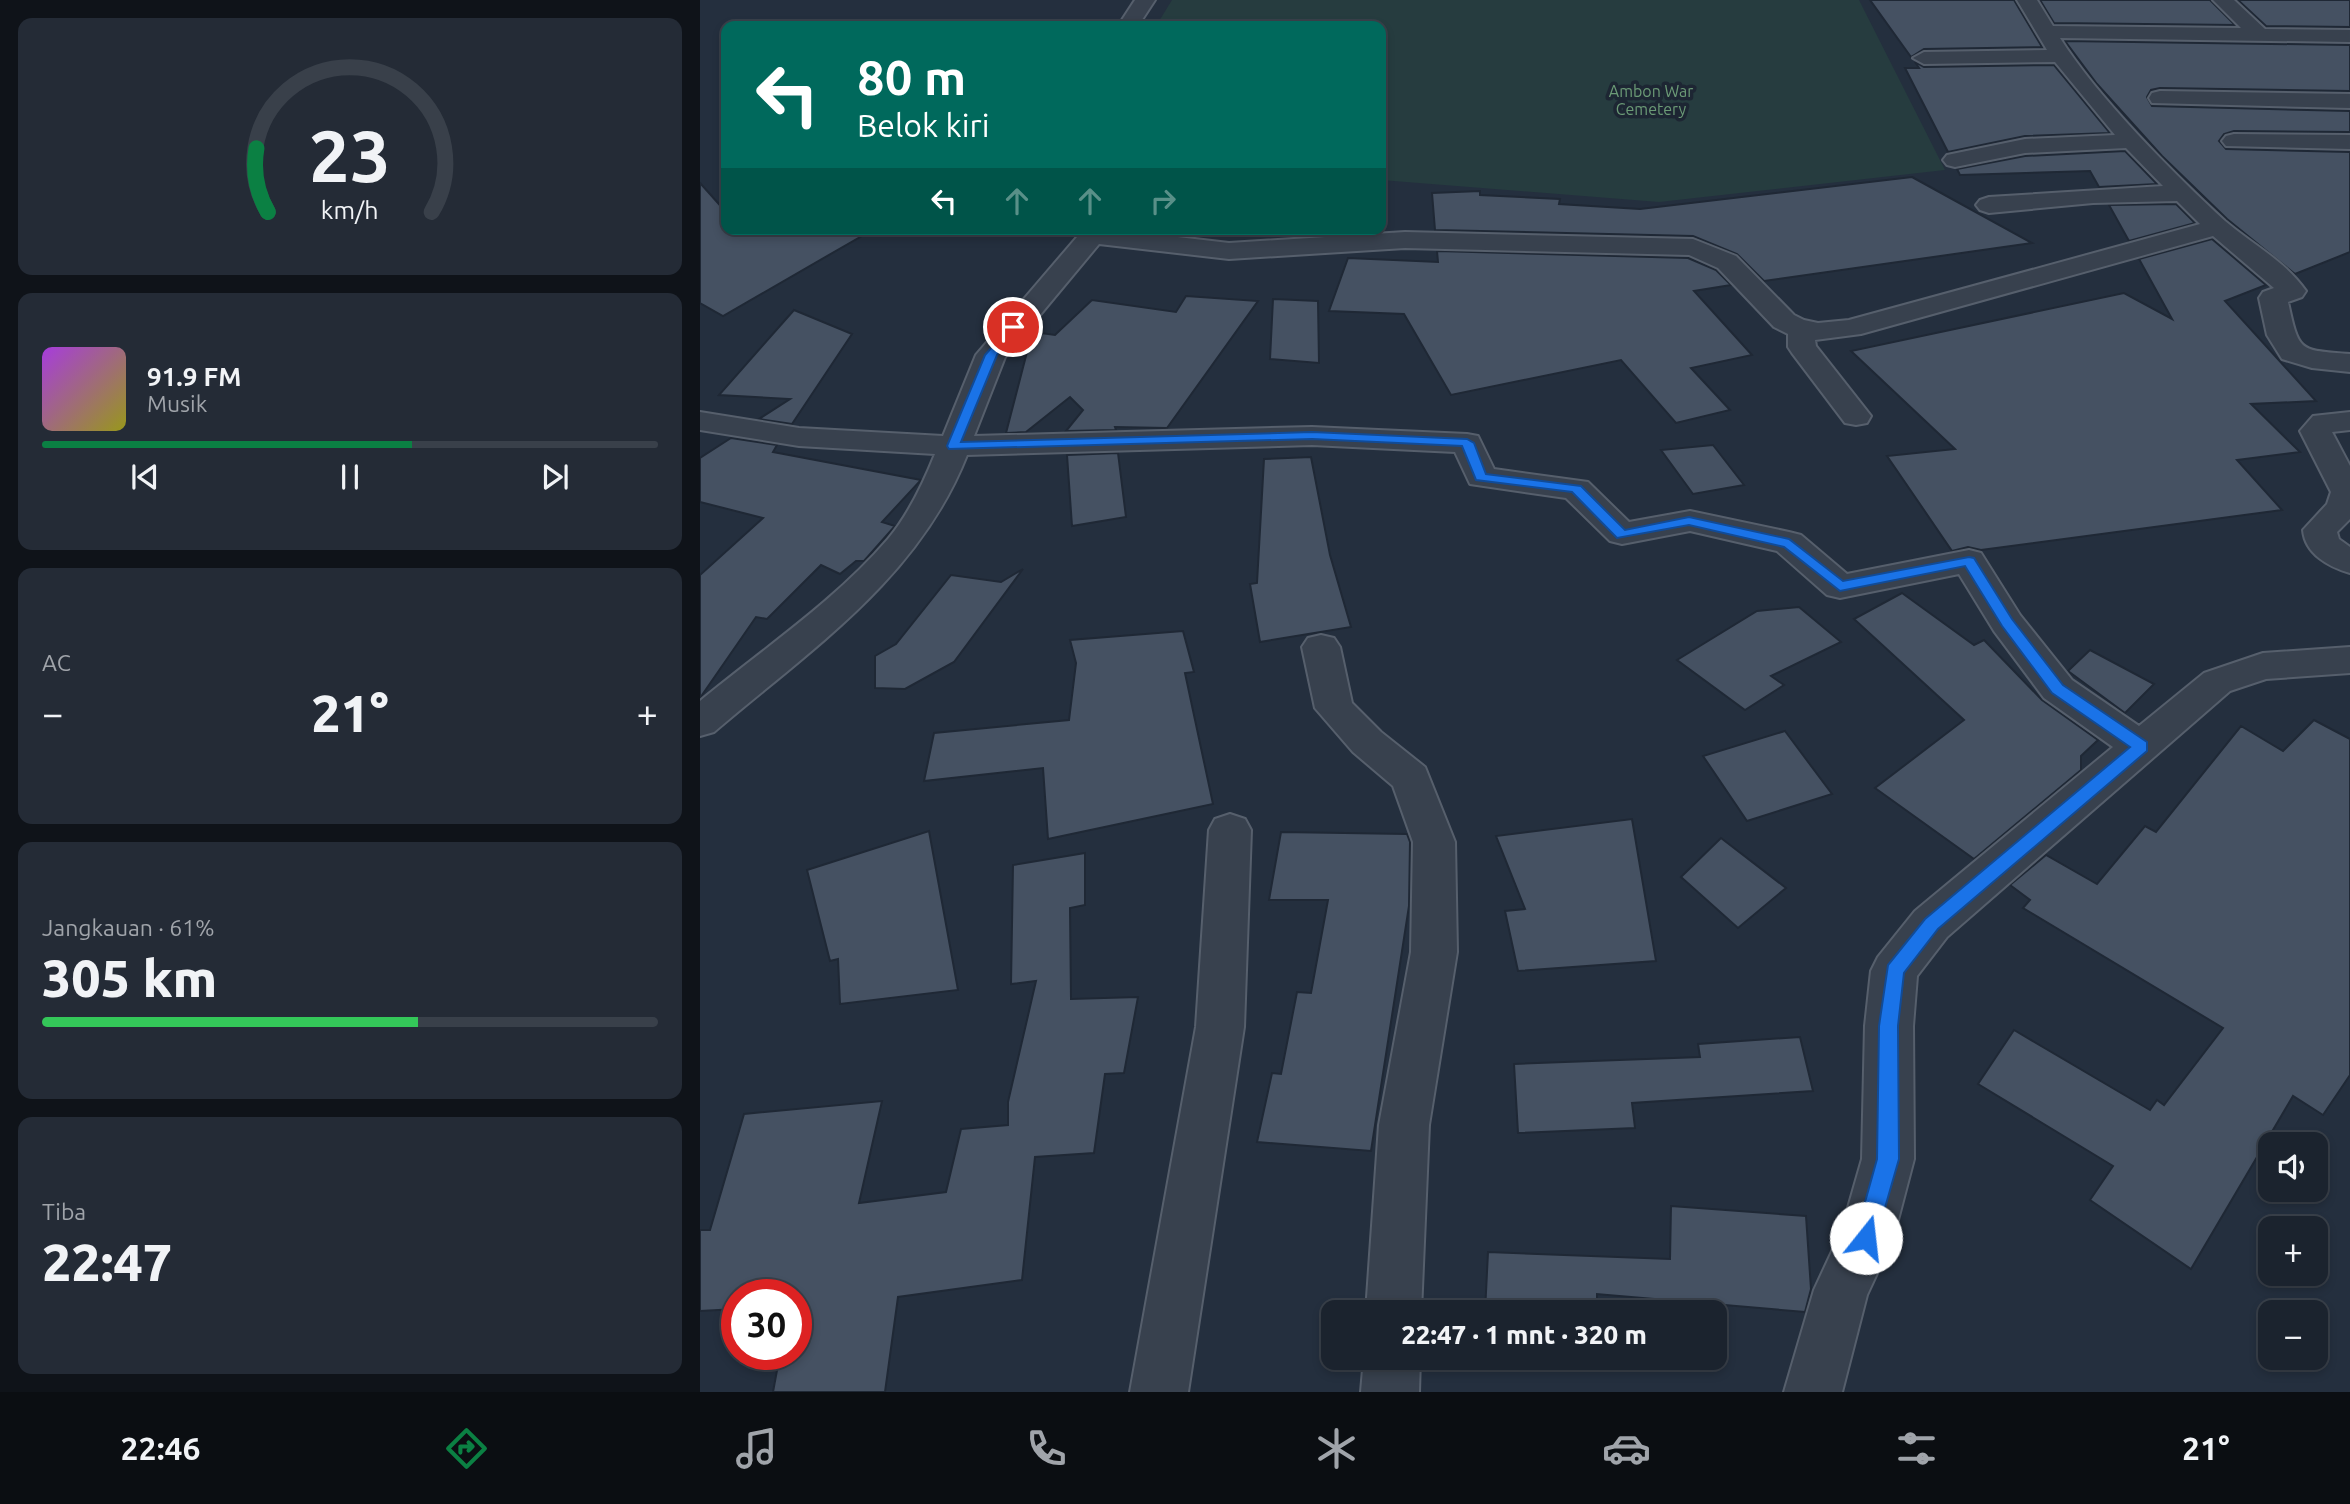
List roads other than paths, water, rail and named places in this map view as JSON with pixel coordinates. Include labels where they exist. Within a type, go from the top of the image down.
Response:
[{"type":"street","points":[[1131,21],[1145,0]]},
{"type":"street","points":[[2028,0],[2061,56],[2132,141],[2217,228],[2266,265],[2292,291],[2273,298],[2281,341],[2287,352],[2298,358],[2350,363]]},
{"type":"street","points":[[2223,0],[2259,34]]},
{"type":"street","points":[[2049,33],[2350,36]]},
{"type":"street","points":[[1924,58],[2061,56]]},
{"type":"street","points":[[2160,98],[2350,101]]},
{"type":"street","points":[[1955,160],[2025,146],[2132,141]]},
{"type":"street","points":[[2234,141],[2350,142]]},
{"type":"street","points":[[1989,205],[2093,196],[2185,193]]},
{"type":"street","points":[[1113,235],[1229,251],[1405,240],[1693,247],[1727,262],[1773,312],[1795,327],[1818,332],[1851,328],[2217,228]]},
{"type":"street","points":[[700,722],[866,583],[901,545],[922,514],[991,355],[1088,235]]},
{"type":"street","points":[[1805,330],[1800,337],[1801,347],[1856,416]]},
{"type":"street","points":[[700,421],[799,438],[953,446],[1312,436],[1467,443],[1481,477],[1576,489],[1622,534],[1689,521],[1789,543],[1840,587],[1969,561],[2007,623],[2058,689],[2141,747]]},
{"type":"street","points":[[2350,421],[2324,423],[2316,431],[2347,492],[2343,507],[2320,530],[2320,539],[2327,548],[2350,562]]},
{"type":"street","points":[[1321,647],[1334,708],[1367,742],[1411,778],[1434,842],[1434,951],[1404,1125],[1395,1300]]},
{"type":"street","points":[[1812,1392],[1841,1290],[1866,1238],[1888,1159],[1889,1026],[1894,971],[1931,924],[2217,682],[2263,666],[2350,660]]},
{"type":"street","points":[[1159,1392],[1220,1027],[1230,830]]},
{"type":"street","points":[[1390,1392],[1391,1370]]},
{"type":"park label","name":"Ambon War Cemetery","points":[[1651,100]]}]
